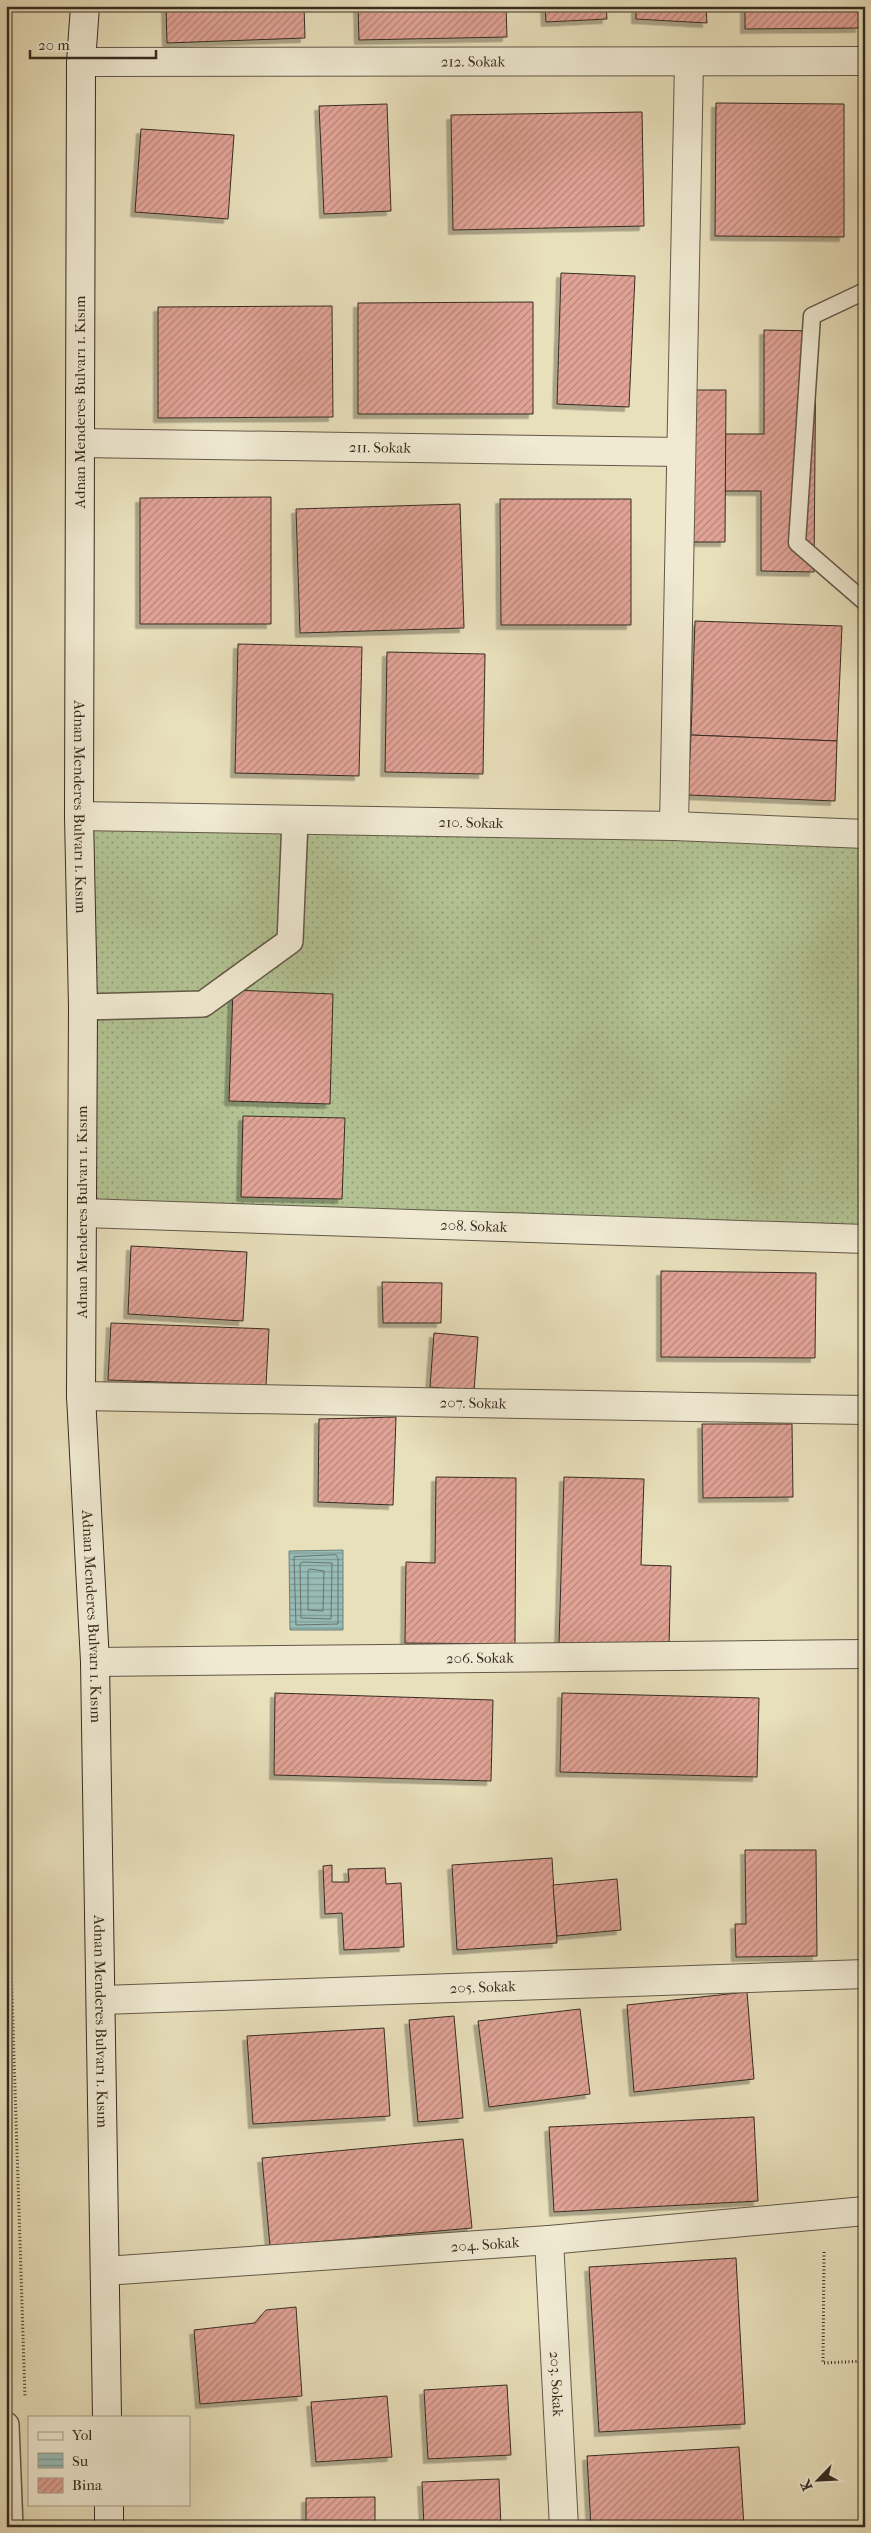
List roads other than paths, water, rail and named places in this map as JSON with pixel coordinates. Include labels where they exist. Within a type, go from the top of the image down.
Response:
[{"type":"street","name":"Adnan Menderes Bulvarı 1. Kısım","points":[[85,6],[81,62],[79,816],[83,1008],[81,1396],[96,1662],[107,2416]]},
{"type":"street","name":"212. Sokak","points":[[81,62],[865,61]]},
{"type":"street","points":[[674,826],[689,62]]},
{"type":"street","name":"211. Sokak","points":[[80,443],[681,452]]},
{"type":"street","name":"210. Sokak","points":[[79,816],[674,826],[865,834]]},
{"type":"street","points":[[83,1008],[203,1004],[290,941],[295,820]]},
{"type":"street","name":"208. Sokak","points":[[83,1213],[865,1239]]},
{"type":"street","name":"207. Sokak","points":[[81,1396],[865,1410]]},
{"type":"street","name":"206. Sokak","points":[[96,1662],[865,1654]]},
{"type":"street","name":"205. Sokak","points":[[102,2000],[865,1974]]},
{"type":"street","name":"204. Sokak","points":[[105,2271],[549,2240],[825,2214],[865,2212]]},
{"type":"street","name":"203. Sokak","points":[[549,2240],[564,2527]]},
{"type":"street","points":[[6,2425],[10,2527]]},
{"type":"street","points":[[109,2506],[109,2527]]},
{"type":"lane","points":[[865,291],[812,316],[797,543],[865,602]]},
{"type":"water","points":[[343,1550],[343,1630],[290,1630],[289,1551]]}]
